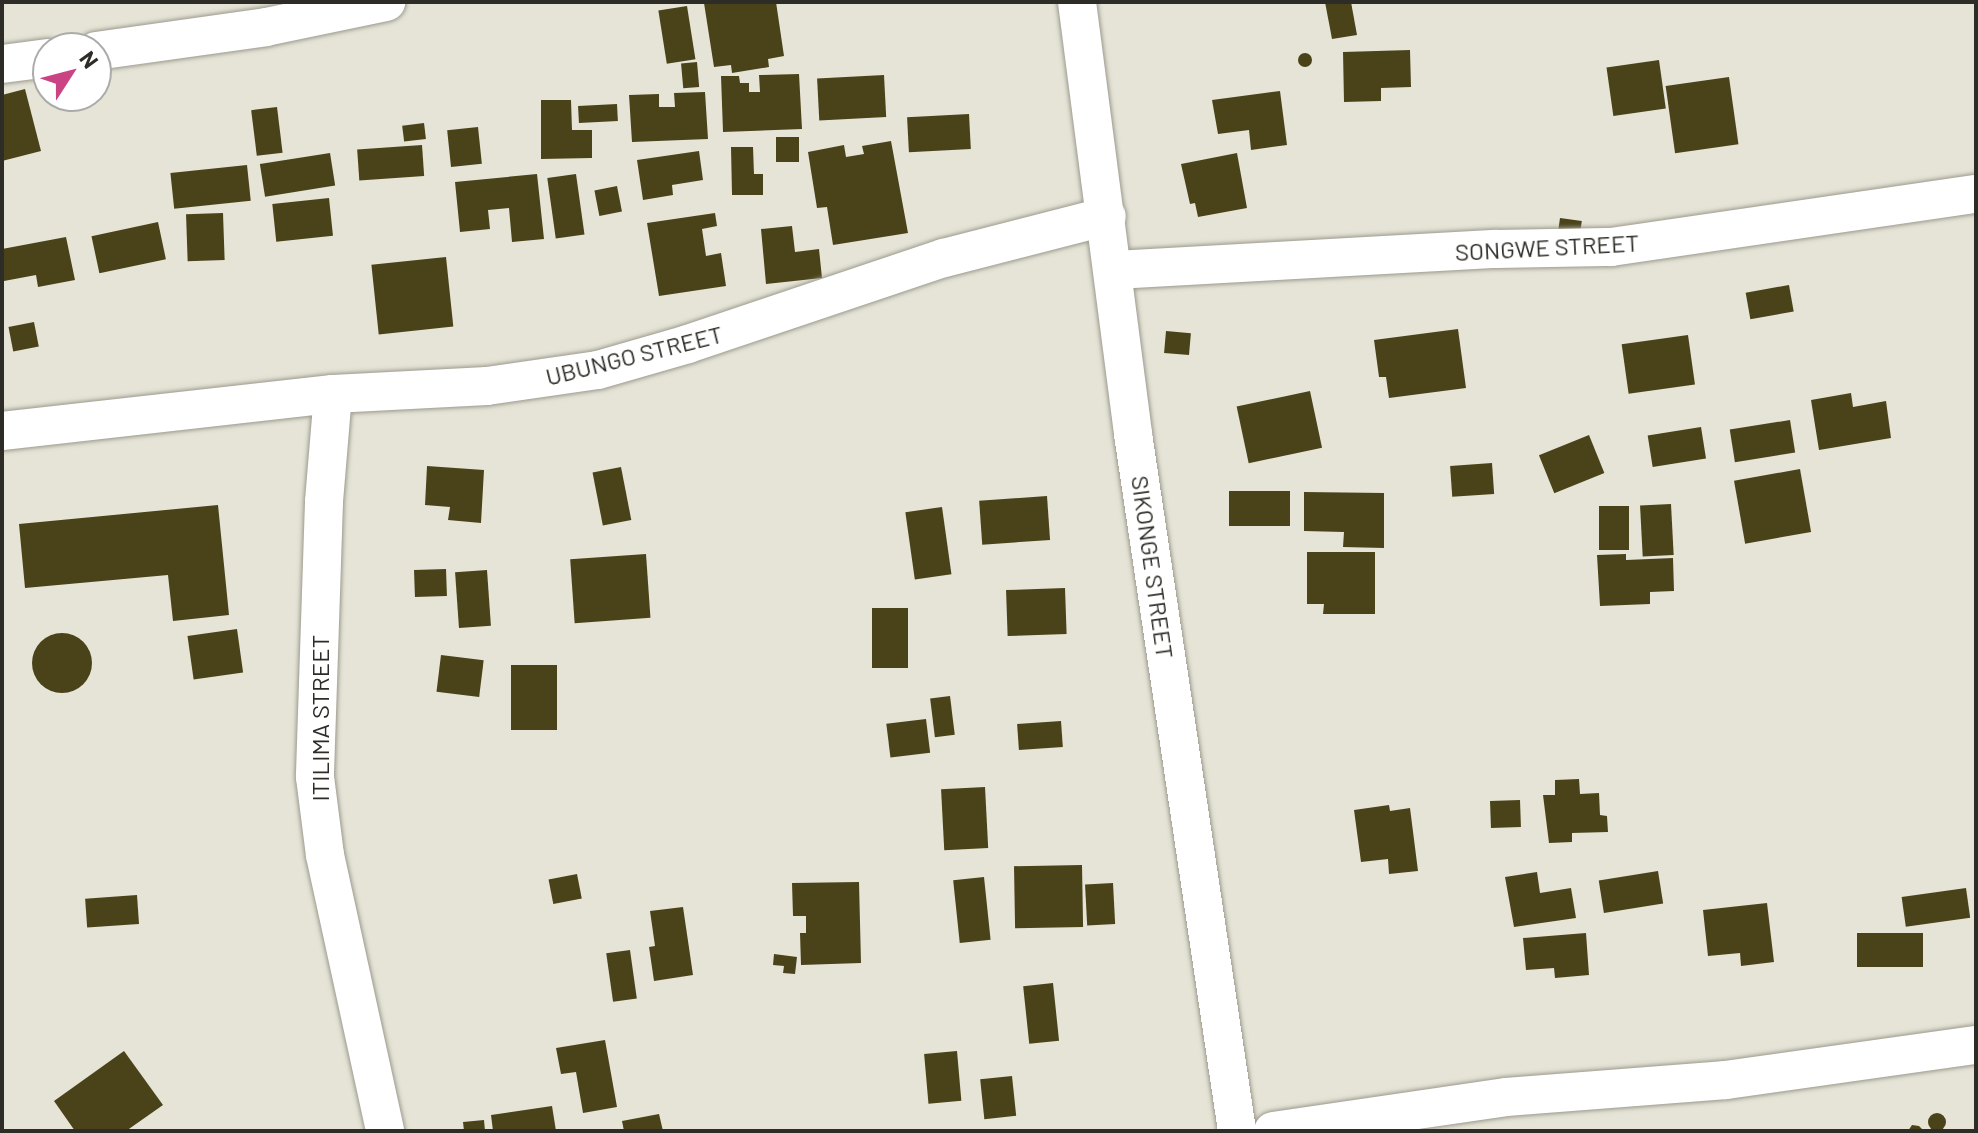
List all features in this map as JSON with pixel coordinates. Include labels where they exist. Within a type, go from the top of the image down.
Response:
[{"type":"street","points":[[112,49],[266,27],[386,2]]},
{"type":"street","name":"SIKONGE STREET","points":[[1077,2],[1115,270],[1133,434],[1237,1131]]},
{"type":"street","points":[[2,64],[32,60]]},
{"type":"street","name":"SONGWE STREET","points":[[1115,270],[1282,264],[1496,249],[1611,247],[1976,194]]},
{"type":"street","name":"UBUNGO STREET","points":[[2,431],[333,394],[487,386],[598,370],[703,340],[944,258],[1107,216]]},
{"type":"street","name":"ITILIMA STREET","points":[[333,394],[324,502],[315,777],[325,855],[385,1131]]},
{"type":"street","points":[[1273,1131],[1491,1099],[1726,1080],[1976,1045]]},
{"type":"building","points":[[776,2],[784,56],[768,59],[769,67],[732,73],[731,65],[714,67],[704,3]]},
{"type":"building","points":[[1325,2],[1351,2],[1357,35],[1332,39]]},
{"type":"building","points":[[687,6],[695,59],[667,64],[658,11]]},
{"type":"building","points":[[1410,50],[1411,87],[1381,88],[1381,101],[1344,102],[1343,52]]},
{"type":"building","points":[[1305,53],[1312,60],[1305,67],[1298,60]]},
{"type":"building","points":[[1659,60],[1666,109],[1613,116],[1607,67]]},
{"type":"building","points":[[697,62],[699,87],[683,88],[681,63]]},
{"type":"building","points":[[799,74],[802,129],[723,132],[721,76],[739,76],[740,83],[749,83],[749,92],[760,92],[759,75]]},
{"type":"building","points":[[884,75],[886,117],[819,120],[817,79]]},
{"type":"building","points":[[1729,77],[1738,144],[1675,153],[1666,86]]},
{"type":"building","points":[[25,89],[41,151],[2,161],[2,95]]},
{"type":"building","points":[[1280,91],[1287,145],[1251,150],[1249,130],[1218,134],[1212,100]]},
{"type":"building","points":[[705,92],[708,139],[632,142],[629,95],[659,94],[659,107],[675,107],[674,93]]},
{"type":"building","points":[[541,100],[571,100],[572,130],[592,130],[592,158],[541,159]]},
{"type":"building","points":[[617,104],[618,121],[579,123],[578,106]]},
{"type":"building","points":[[277,107],[283,153],[257,156],[251,110]]},
{"type":"building","points":[[969,114],[971,149],[909,152],[907,117]]},
{"type":"building","points":[[424,123],[426,139],[404,142],[402,126]]},
{"type":"building","points":[[478,127],[482,164],[451,167],[447,130]]},
{"type":"building","points":[[776,137],[799,137],[799,162],[776,162]]},
{"type":"building","points":[[891,141],[908,233],[833,245],[827,207],[817,208],[808,152],[844,145],[846,157],[864,154],[862,146]]},
{"type":"building","points":[[422,145],[424,176],[359,180],[357,150]]},
{"type":"building","points":[[731,147],[753,147],[754,174],[763,174],[763,195],[732,195]]},
{"type":"building","points":[[699,151],[703,180],[672,185],[673,195],[643,200],[637,160]]},
{"type":"building","points":[[330,153],[335,186],[265,197],[260,164]]},
{"type":"building","points":[[1237,153],[1247,208],[1198,217],[1195,203],[1190,204],[1181,164]]},
{"type":"building","points":[[247,165],[251,201],[174,209],[170,173]]},
{"type":"building","points":[[537,174],[544,239],[512,242],[509,208],[488,210],[490,229],[460,232],[455,182]]},
{"type":"building","points":[[576,174],[584,234],[556,238],[547,178]]},
{"type":"building","points":[[617,186],[622,212],[599,216],[594,190]]},
{"type":"building","points":[[329,198],[333,236],[276,242],[272,204]]},
{"type":"building","points":[[223,213],[225,260],[188,261],[186,214]]},
{"type":"building","points":[[715,213],[717,226],[702,229],[706,256],[721,253],[726,286],[659,296],[647,223]]},
{"type":"building","points":[[1560,218],[1582,221],[1578,248],[1556,245]]},
{"type":"building","points":[[158,222],[166,259],[99,273],[91,236]]},
{"type":"building","points":[[792,226],[795,252],[819,249],[822,278],[766,284],[761,229]]},
{"type":"building","points":[[66,237],[75,280],[38,287],[36,275],[4,281],[2,249]]},
{"type":"building","points":[[446,257],[453,327],[379,334],[371,265]]},
{"type":"building","points":[[1789,285],[1794,312],[1750,319],[1746,293]]},
{"type":"building","points":[[34,322],[39,347],[13,352],[8,327]]},
{"type":"building","points":[[1458,329],[1466,388],[1389,398],[1386,377],[1379,377],[1374,340]]},
{"type":"building","points":[[1166,331],[1191,333],[1189,355],[1164,353]]},
{"type":"building","points":[[1688,335],[1695,385],[1629,394],[1622,344]]},
{"type":"building","points":[[1310,391],[1322,448],[1249,463],[1237,407]]},
{"type":"building","points":[[1851,393],[1853,407],[1886,401],[1891,438],[1819,450],[1811,400]]},
{"type":"building","points":[[1790,420],[1795,453],[1735,462],[1730,430]]},
{"type":"building","points":[[1701,427],[1706,459],[1653,467],[1648,435]]},
{"type":"building","points":[[1589,435],[1604,473],[1554,493],[1539,455]]},
{"type":"building","points":[[1492,463],[1494,494],[1452,497],[1450,466]]},
{"type":"building","points":[[427,466],[484,470],[481,523],[448,520],[450,507],[425,505]]},
{"type":"building","points":[[621,467],[631,520],[603,526],[593,473]]},
{"type":"building","points":[[1800,469],[1811,532],[1745,544],[1734,481]]},
{"type":"building","points":[[1229,491],[1290,491],[1290,526],[1229,526]]},
{"type":"building","points":[[1304,492],[1384,493],[1384,548],[1343,547],[1344,532],[1304,531]]},
{"type":"building","points":[[1047,496],[1050,540],[982,545],[979,501]]},
{"type":"building","points":[[1671,504],[1674,555],[1643,557],[1640,506]]},
{"type":"building","points":[[218,505],[229,615],[173,621],[168,575],[25,588],[19,524]]},
{"type":"building","points":[[1599,506],[1629,506],[1629,550],[1599,550]]},
{"type":"building","points":[[942,507],[951,574],[915,579],[905,512]]},
{"type":"building","points":[[1307,552],[1375,552],[1375,614],[1323,614],[1324,604],[1307,604]]},
{"type":"building","points":[[646,554],[650,618],[575,623],[570,559]]},
{"type":"building","points":[[1626,554],[1626,560],[1673,558],[1674,591],[1650,592],[1650,604],[1600,606],[1597,555]]},
{"type":"building","points":[[446,569],[447,596],[415,597],[414,570]]},
{"type":"building","points":[[487,570],[491,626],[459,628],[455,572]]},
{"type":"building","points":[[1065,588],[1067,634],[1008,636],[1006,590]]},
{"type":"building","points":[[872,608],[908,608],[908,668],[872,668]]},
{"type":"building","points":[[237,629],[243,673],[194,680],[187,636]]},
{"type":"building","points":[[62,633],[74,635],[83,642],[90,651],[90,675],[83,684],[74,691],[62,693],[50,691],[41,684],[34,675],[32,663],[34,651],[41,642],[50,635]]},
{"type":"building","points":[[441,655],[484,660],[479,697],[436,692]]},
{"type":"building","points":[[511,665],[557,665],[557,730],[511,730]]},
{"type":"building","points":[[950,696],[955,735],[935,737],[930,698]]},
{"type":"building","points":[[926,719],[930,753],[890,758],[886,724]]},
{"type":"building","points":[[1061,721],[1063,747],[1019,750],[1017,724]]},
{"type":"building","points":[[1579,779],[1580,794],[1599,793],[1600,815],[1607,816],[1608,832],[1572,833],[1572,842],[1549,843],[1543,795],[1555,795],[1555,780]]},
{"type":"building","points":[[985,787],[988,848],[944,850],[941,789]]},
{"type":"building","points":[[1520,800],[1521,827],[1491,828],[1490,801]]},
{"type":"building","points":[[1389,805],[1390,811],[1410,808],[1418,871],[1389,874],[1388,859],[1361,862],[1354,810]]},
{"type":"building","points":[[1082,865],[1083,927],[1015,928],[1014,866]]},
{"type":"building","points":[[1658,871],[1663,904],[1604,913],[1599,880]]},
{"type":"building","points":[[1537,872],[1540,893],[1571,888],[1576,918],[1514,927],[1505,877]]},
{"type":"building","points":[[577,874],[582,899],[553,904],[549,880]]},
{"type":"building","points":[[984,877],[991,940],[960,943],[953,880]]},
{"type":"building","points":[[859,882],[861,963],[801,965],[800,933],[806,933],[806,916],[793,916],[792,883]]},
{"type":"building","points":[[1113,883],[1115,924],[1087,925],[1085,884]]},
{"type":"building","points":[[1966,888],[1970,918],[1906,927],[1902,897]]},
{"type":"building","points":[[137,895],[139,924],[87,928],[85,899]]},
{"type":"building","points":[[1767,903],[1774,962],[1741,966],[1740,953],[1708,956],[1703,910]]},
{"type":"building","points":[[683,907],[693,975],[654,981],[649,947],[655,946],[650,911]]},
{"type":"building","points":[[1586,933],[1589,975],[1555,978],[1554,968],[1526,970],[1523,938]]},
{"type":"building","points":[[1857,933],[1923,933],[1923,967],[1857,967]]},
{"type":"building","points":[[630,950],[637,999],[613,1002],[606,953]]},
{"type":"building","points":[[774,954],[797,957],[795,974],[783,973],[784,966],[773,965]]},
{"type":"building","points":[[1053,983],[1059,1041],[1029,1044],[1023,986]]},
{"type":"building","points":[[605,1040],[617,1107],[583,1113],[576,1072],[561,1074],[556,1048]]},
{"type":"building","points":[[124,1051],[163,1105],[126,1131],[75,1131],[54,1101]]},
{"type":"building","points":[[957,1051],[961,1101],[928,1104],[924,1054]]},
{"type":"building","points":[[1012,1076],[1016,1116],[984,1119],[980,1079]]},
{"type":"building","points":[[552,1106],[556,1131],[493,1131],[491,1115]]},
{"type":"building","points":[[1937,1113],[1946,1122],[1937,1131],[1928,1122]]},
{"type":"building","points":[[659,1114],[663,1131],[624,1131],[622,1121]]},
{"type":"building","points":[[484,1120],[485,1131],[464,1131],[463,1122]]},
{"type":"building","points":[[1912,1125],[1919,1126],[1924,1131],[1908,1131]]}]
